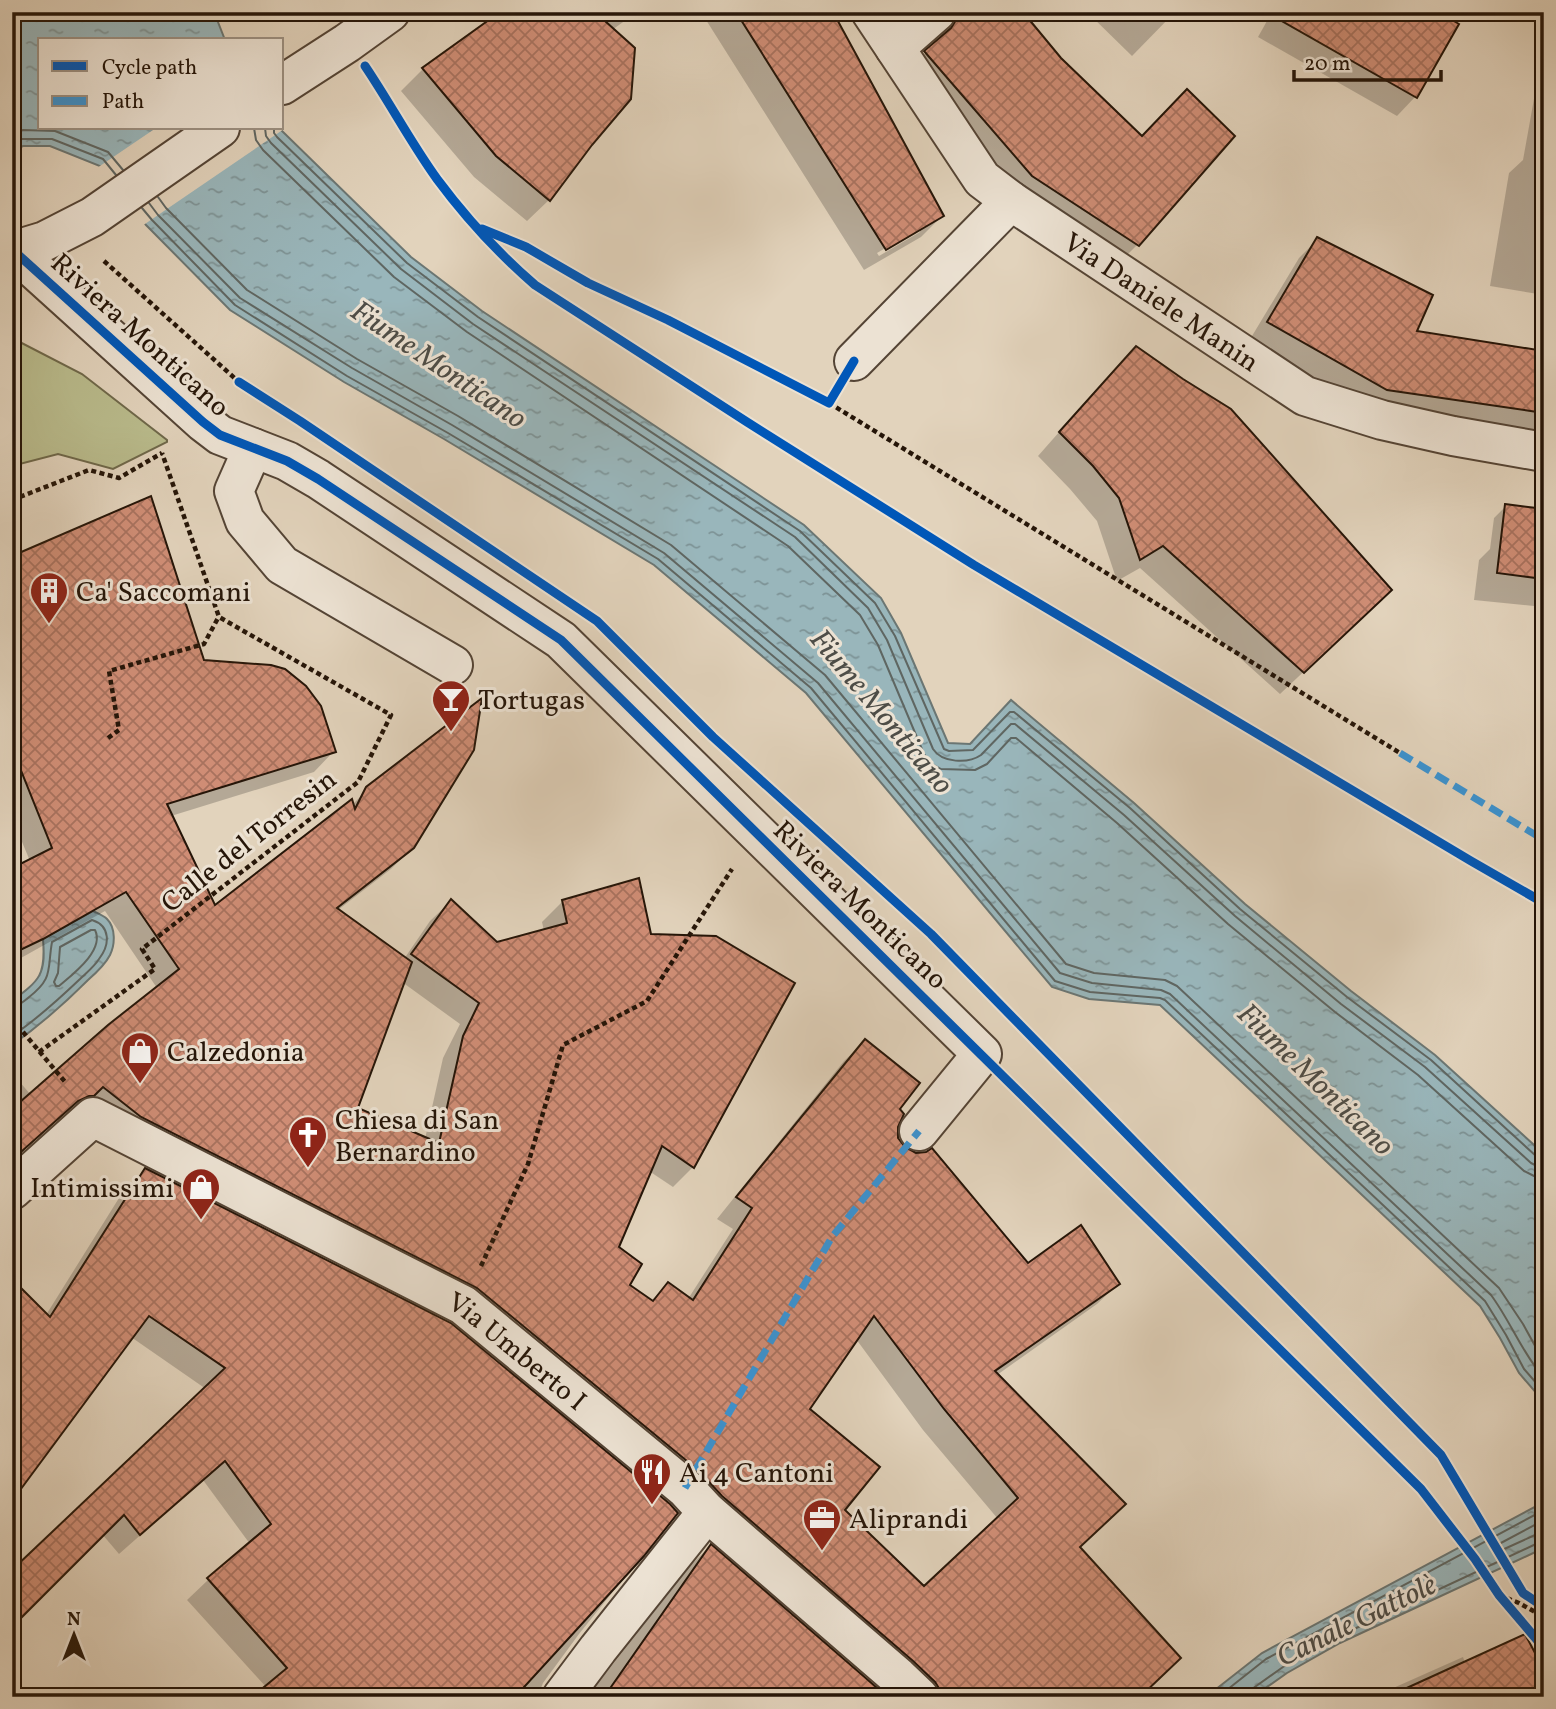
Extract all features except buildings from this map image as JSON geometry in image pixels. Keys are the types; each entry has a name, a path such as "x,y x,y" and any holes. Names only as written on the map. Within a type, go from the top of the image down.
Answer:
{"street":[{"path":"295,76 390,12"},
{"name":"Via Daniele Manin","path":"871,12 982,179 1305,396 1382,420 1544,452"},
{"path":"895,48 936,12"},
{"path":"13,251 44,241 87,238 92,217 217,130"},
{"path":"854,361 1011,201"},
{"name":"Riviera Monticano","path":"13,251 220,435 287,461 317,479 561,640 982,1054 919,1131"},
{"path":"253,448 234,491 245,521 282,565 453,665"},
{"name":"Via Umberto I","path":"12,1190 93,1116 463,1305 685,1488 707,1512 888,1667 919,1697"},
{"path":"562,1697 707,1512"}],"path":[{"path":"474,226 526,247 588,283 668,320 829,403 1400,753"},
{"path":"87,238 239,382"},
{"path":"829,403 854,361"},
{"path":"12,500 89,470 119,478 173,448"},
{"path":"108,738 119,730 109,671 204,644 219,617 162,453"},
{"path":"463,1305 528,1164 563,1045 647,1001 756,833"},
{"path":"1499,1595 1544,1617"}],"green space":[{"path":"12,338 82,374 167,442 113,469 58,454 12,466"}],"water":[{"name":"Fiume Monticano","path":"12,12 214,12 224,38 38,38 38,130 281,130 411,257 482,311 804,525 881,598 901,633 948,743 970,744 1011,700 1134,803 1245,904 1351,991 1435,1055 1544,1154 1544,1402 1519,1373 1480,1306 1160,1005 1089,999 1052,987 806,693 654,565 344,382 230,310 146,225 100,166 50,146 23,146 12,151"},
{"path":"93,911 106,918 112,927 114,942 108,959 61,1006 12,1045 12,1001 39,976 43,961 43,939"},
{"name":"Canale Gattolè","path":"1544,1502 1544,1548 1340,1643 1287,1673 1253,1697 1206,1697 1262,1653"}],"pier":[{"path":"153,130 283,130 142,226 97,168"}],"marked path":[{"path":"1400,753 1544,840"},
{"path":"685,1488 832,1237 919,1131"}],"cycle path":[{"path":"365,66 437,179 495,248 535,285 974,565 1544,903"},
{"path":"482,229 526,247 588,283 668,320 829,403 854,361"},
{"path":"12,251 220,435 287,461 318,479 561,640 1421,1489 1499,1595 1544,1648"},
{"path":"239,382 597,621 713,737 931,934 1441,1455 1523,1593 1544,1607"}],"place":[{"name":"Ca' Saccomani","path":"49,625"},
{"name":"Tortugas","path":"451,733"},
{"name":"Calzedonia","path":"140,1085"},
{"name":"Chiesa di San Bernardino","path":"308,1169"},
{"name":"Intimissimi","path":"201,1221"},
{"name":"Ai 4 Cantoni","path":"652,1506"},
{"name":"Aliprandi","path":"822,1552"}]}
